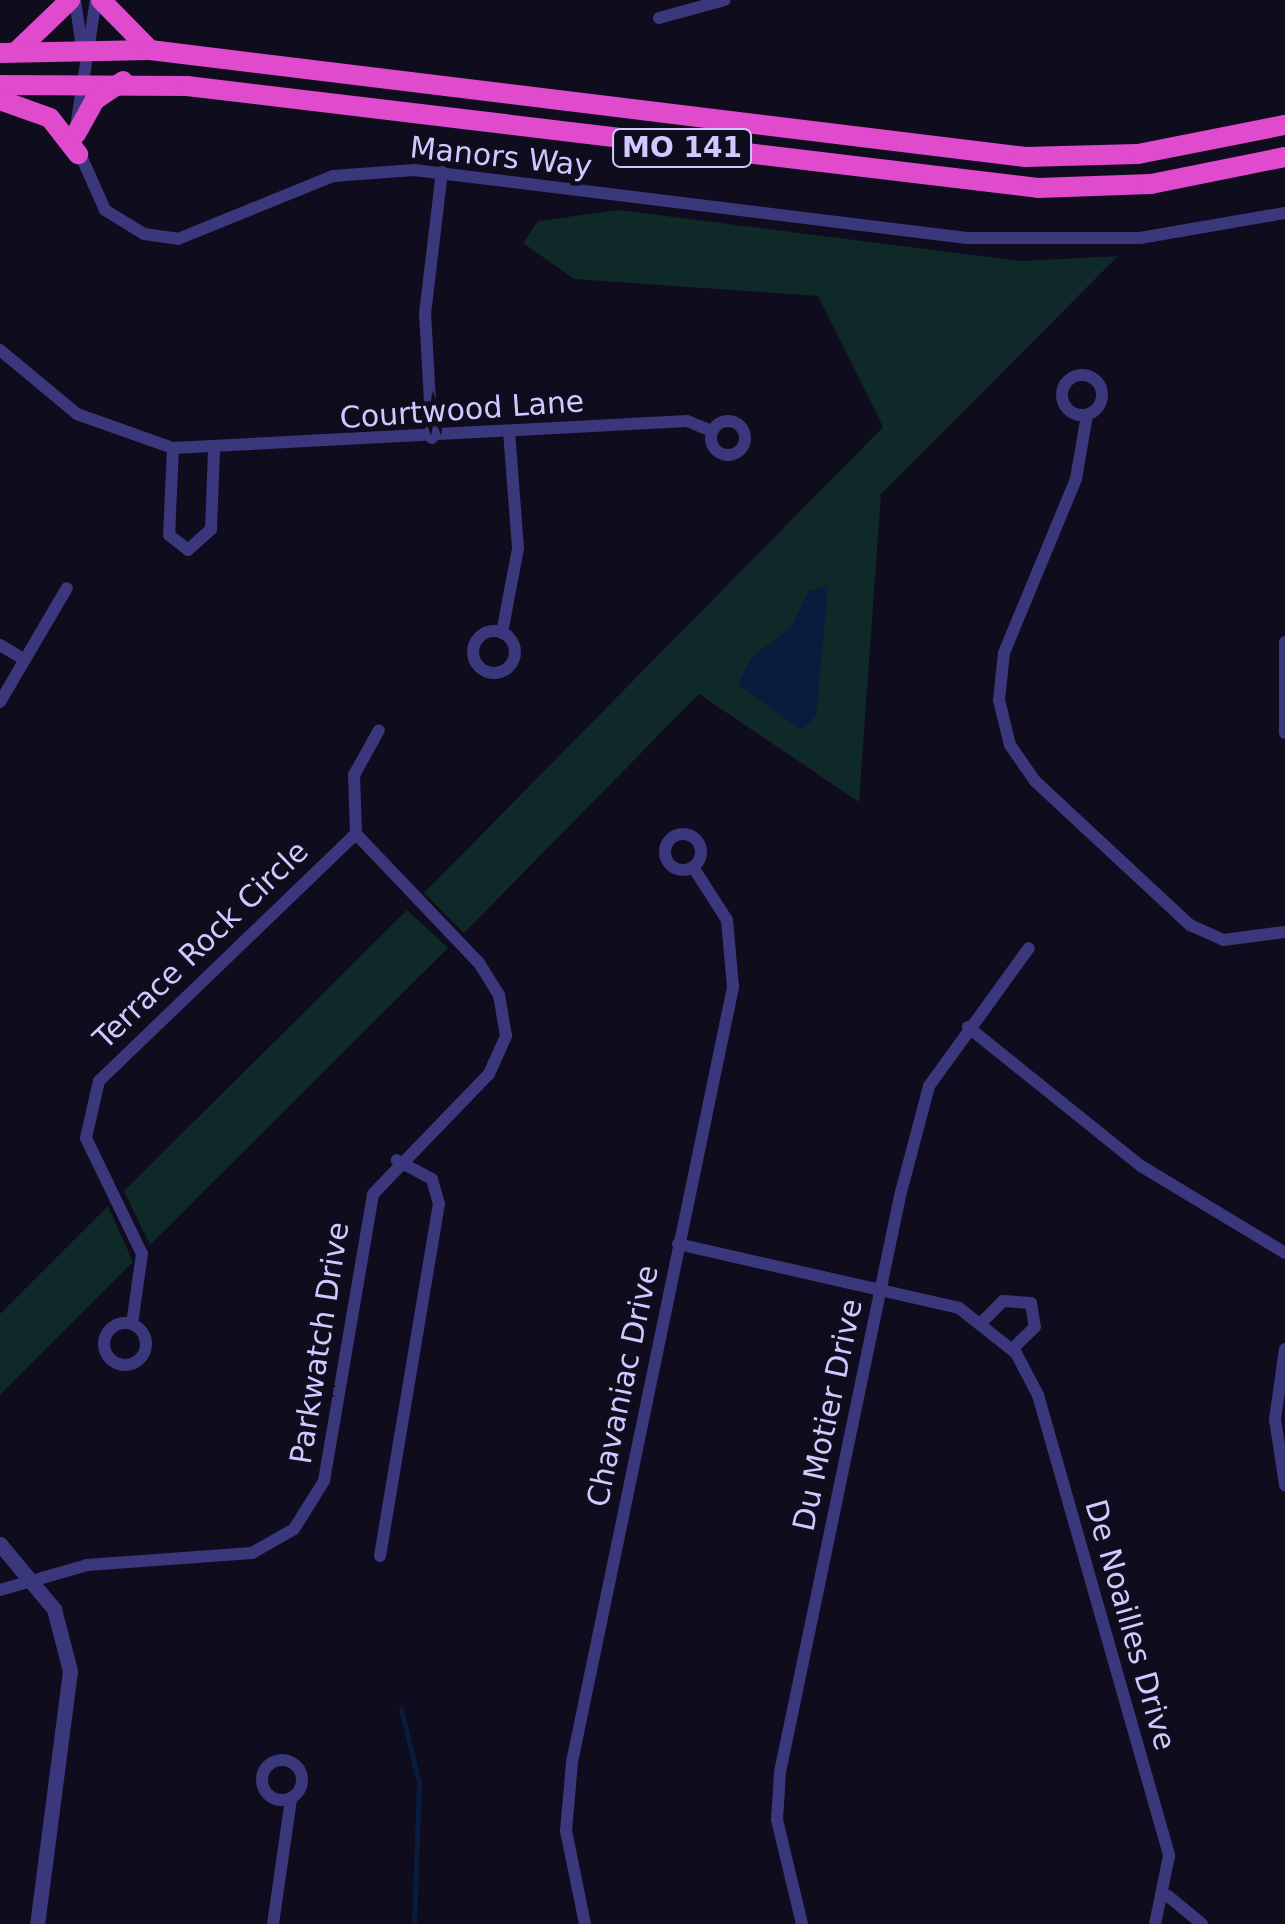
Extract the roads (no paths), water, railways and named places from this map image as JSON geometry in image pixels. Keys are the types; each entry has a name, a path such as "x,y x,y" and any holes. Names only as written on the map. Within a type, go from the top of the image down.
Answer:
{"highway":[{"path":"9,52 72,0"},
{"path":"99,0 150,50"},
{"name":"MO 141","path":"9,52 150,50 1026,158 1138,154 1285,126"},
{"path":"0,100 50,118 77,144 95,100 124,81"},
{"name":"MO 141","path":"0,84 124,81 980,185 1151,184 1285,157"}],"street":[{"path":"72,0 82,48"},
{"path":"82,48 99,0"},
{"path":"659,18 725,0"},
{"name":"Manors Way","path":"82,48 77,144 105,210 144,234 178,238 333,176 442,172 968,238 1140,238 1285,213"},
{"path":"432,438 425,314 442,172"},
{"name":"Courtwood Lane","path":"0,350 77,414 174,448 214,451 687,420 712,431"},
{"path":"1087,415 1076,480 1004,654 999,700 1010,745 1035,780 1190,926 1223,940 1285,932"},
{"path":"502,632 518,548 509,432"},
{"path":"174,448 169,535 188,550 211,530 214,451"},
{"path":"0,702 67,588"},
{"path":"1285,642 1285,733"},
{"path":"0,645 25,660"},
{"path":"356,834 354,775 379,730"},
{"name":"Parkwatch Drive","path":"0,1590 87,1565 232,1558 276,1541 307,1514 324,1481 366,1214 397,1160 489,1074 506,1013 478,962 356,834"},
{"name":"Terrace Rock Circle","path":"132,1324 142,1254 86,1138 100,1081 356,834"},
{"name":"Chavaniac Drive","path":"586,1924 566,1831 572,1762 733,986 727,920 693,868"},
{"name":"Du Motier Drive","path":"802,1924 777,1820 780,1772 921,1107 968,1027 1029,948"},
{"path":"968,1027 1142,1166 1285,1253"},
{"path":"380,1556 439,1204 432,1180 397,1160"},
{"name":"De Noailles Drive","path":"678,1244 880,1286 984,1321 1012,1349 1038,1394 1169,1856 1168,1896 1156,1922"},
{"path":"984,1321 1002,1302 1031,1303 1035,1327 1012,1349"},
{"path":"1285,1349 1275,1419 1285,1485"},
{"path":"0,1544 54,1609 70,1671 37,1924"},
{"path":"273,1924 291,1798"},
{"path":"1168,1896 1202,1924"}],"water":[{"path":"828,585 816,716 801,730 738,684 751,658 792,626 808,592"}],"waterway":[{"path":"401,1709 419,1783 414,1924"}]}
